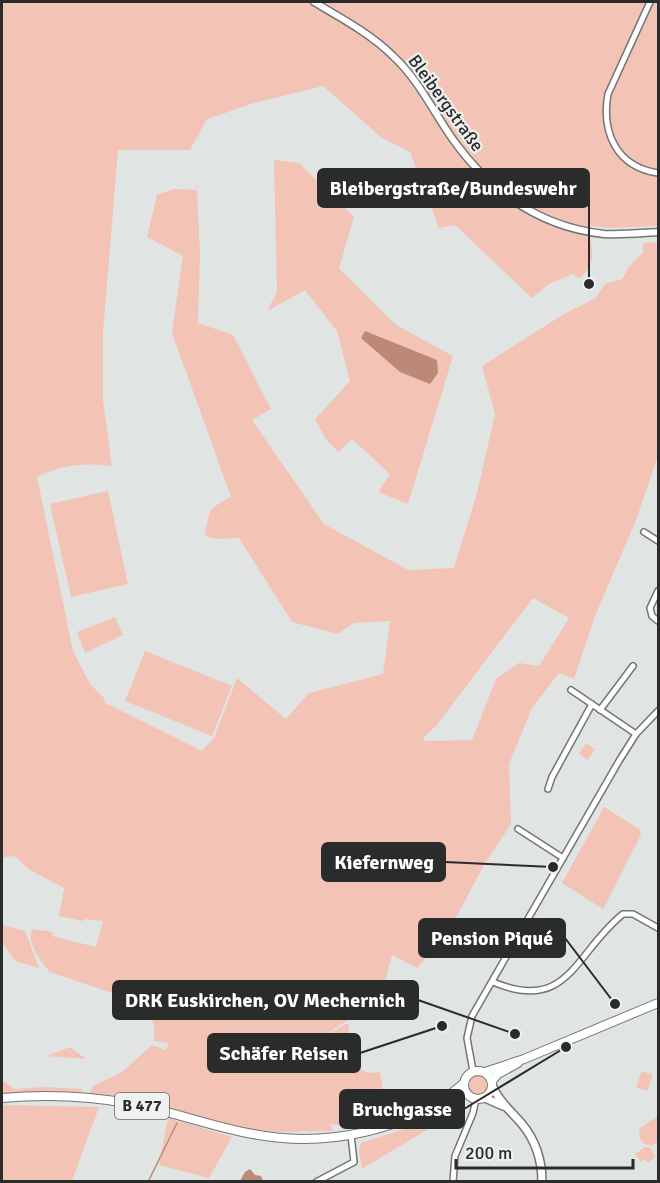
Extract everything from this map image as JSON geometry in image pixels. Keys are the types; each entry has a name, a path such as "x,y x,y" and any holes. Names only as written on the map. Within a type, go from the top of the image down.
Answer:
{"main road":[{"path":"473,1071 485,1072 524,1059 658,1003"},
{"path":"510,1111 495,1101 485,1098 498,1074 524,1059"},
{"name":"B 477","path":"438,1102 464,1083 473,1071"},
{"path":"485,1072 498,1097 532,1138 539,1154 542,1182"},
{"path":"464,1083 472,1097"},
{"name":"B 477","path":"2,1098 54,1096 112,1101 160,1110 244,1132 279,1138 316,1139 351,1135 402,1119 457,1095 485,1098"}],"street":[{"name":"Bleibergstraße","path":"314,2 368,36 393,55 413,79 453,140 477,171 498,191 539,216 562,226 604,234 658,232"},
{"path":"650,2 608,94 605,110 607,129 621,156 639,168 658,174"},
{"path":"644,532 658,541"},
{"path":"658,591 650,608 652,616 658,621"},
{"path":"600,710 633,666"},
{"path":"571,690 636,734"},
{"path":"548,789 552,777 592,704"},
{"path":"473,1071 467,1038 472,1016 636,734 658,711"},
{"path":"651,719 658,722"},
{"path":"518,829 563,858"},
{"path":"493,982 511,990 525,992 537,992 552,987 566,977 623,914 633,914 658,928"},
{"path":"453,1182 454,1156 473,1113 472,1097"},
{"path":"316,1182 354,1162 351,1135"}],"shaded area":[{"path":"2,2 658,2 658,226 611,228 589,226 592,255 585,273 579,279 573,274 549,284 532,298 455,225 439,228 410,152 382,138 323,86 254,103 207,119 190,150 118,150 103,333 103,401 112,466 74,466 56,469 37,477 73,651 90,684 104,698 105,703 202,751 214,738 237,678 286,719 309,693 383,674 390,621 354,623 338,634 292,622 239,538 215,539 205,535 211,511 231,497 172,333 183,256 147,237 157,195 174,189 197,190 200,252 198,323 233,335 271,409 252,420 324,524 408,570 454,568 477,493 495,414 482,366 564,314 596,298 605,284 622,279 629,267 643,252 643,243 658,242 658,456 635,523 597,611 574,679 559,673 532,708 509,764 511,824 484,865 449,931 417,968 392,955 383,989 374,1002 321,1038 346,1024 349,1025 347,1068 352,1070 354,1067 368,1073 380,1072 385,1105 382,1110 364,1120 331,1124 332,1131 276,1132 235,1128 139,1101 90,1093 93,1086 122,1072 152,1045 166,1050 169,1043 154,1041 154,1025 149,1013 169,994 162,995 145,1010 121,996 50,972 33,946 32,929 53,932 52,936 96,947 103,921 85,919 83,921 59,916 64,888 28,869 15,856 5,857 2,860","holes":["533,598 569,618 539,666 519,663 496,679 472,740 424,741 423,738 436,726"]},
{"path":"274,160 299,163 354,217 339,268 396,325 453,356 408,504 378,492 390,474 352,439 338,452 326,439 315,419 350,381 337,331 305,290 267,311 277,292"},
{"path":"365,331 437,360 438,373 430,384 400,372 361,338"},
{"path":"108,491 128,584 71,597 50,504"},
{"path":"115,617 123,635 85,653 77,632"},
{"path":"145,651 232,686 212,736 125,701"},
{"path":"586,743 595,749 588,760 579,754"},
{"path":"604,807 639,829 641,835 603,909 562,883"},
{"path":"2,920 3,925 25,931 39,968 15,961 2,942"},
{"path":"70,1047 86,1059 47,1056"},
{"path":"642,1071 653,1075 647,1091 636,1087"},
{"path":"478,1074 486,1077 489,1085 486,1093 478,1096 470,1093 467,1085 470,1077"},
{"path":"2,1082 14,1089 45,1087 82,1089 82,1093 2,1094"},
{"path":"453,1105 460,1110 362,1169 359,1151 361,1143 401,1130"},
{"path":"2,1106 99,1107 72,1181 2,1181"},
{"path":"658,1116 658,1141 652,1146 644,1144 639,1137 640,1128"},
{"path":"169,1118 232,1137 209,1178 159,1165"},
{"path":"645,1147 651,1148 655,1157 648,1163 645,1159 641,1162 635,1154"},
{"path":"250,1169 255,1175 261,1176 263,1181 240,1181 245,1172"}],"waterway":[{"path":"148,1182 177,1123"}],"place":[{"name":"Bleibergstraße/Bundeswehr","path":"589,284"},
{"name":"Kiefernweg","path":"553,867"},
{"name":"Pension Piqué","path":"615,1004"},
{"name":"Schäfer Reisen","path":"442,1026"},
{"name":"DRK Euskirchen, OV Mechernich","path":"515,1034"},
{"name":"Bruchgasse","path":"566,1047"}]}
